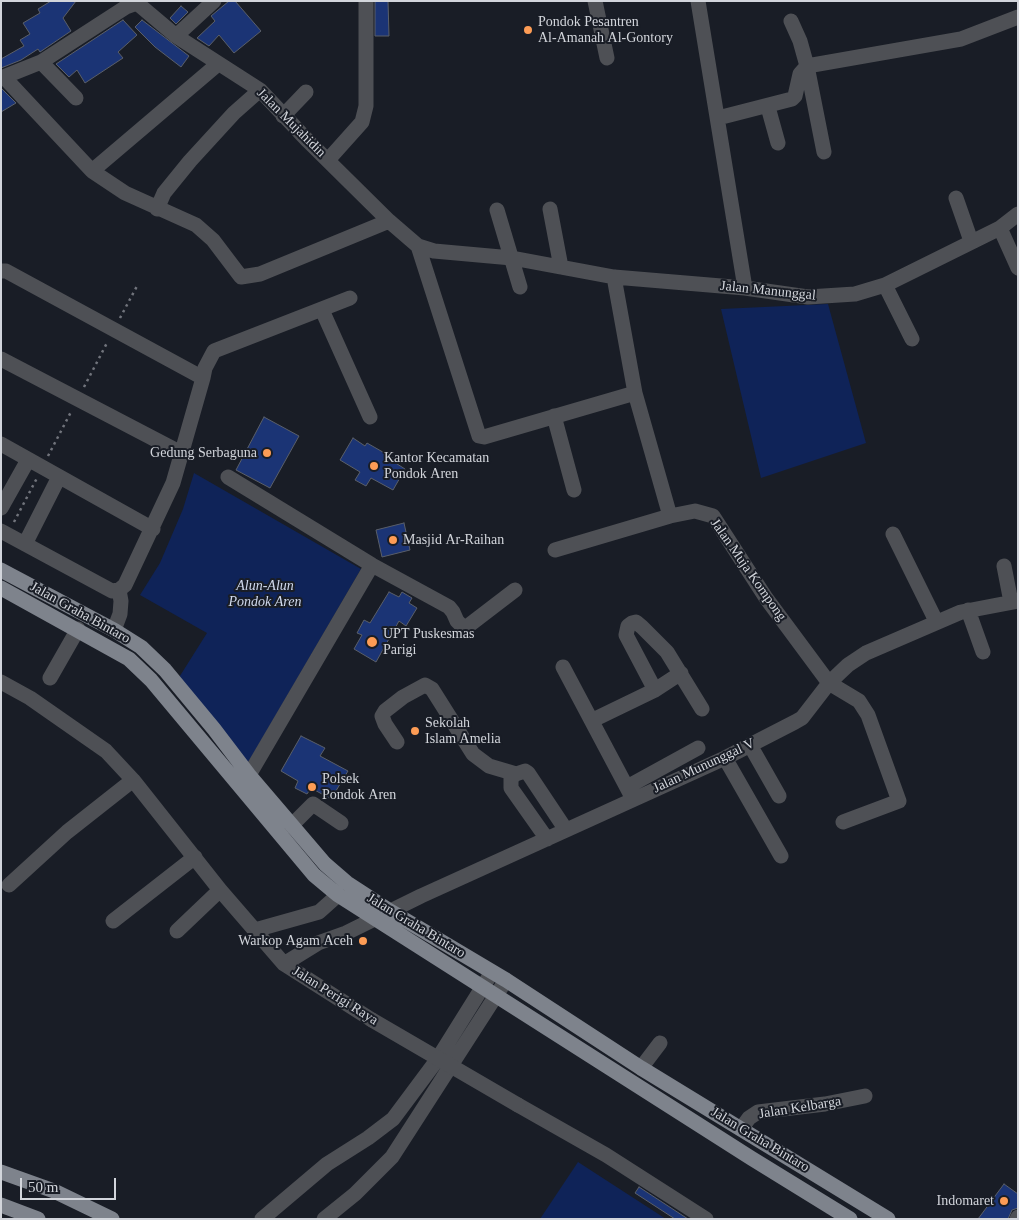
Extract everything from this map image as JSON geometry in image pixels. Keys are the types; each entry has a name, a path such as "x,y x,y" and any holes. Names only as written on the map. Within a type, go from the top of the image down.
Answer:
{"main road":[{"name":"Jalan Graha Bintaro","path":"1,570 114,630 141,647 165,670 291,826 325,864 343,889 375,919 850,1219"},
{"name":"Jalan Graha Bintaro","path":"1,588 129,659 151,680 314,875 390,912 506,980 641,1068 888,1219"},
{"path":"751,1158 761,1142"},
{"path":"1,1172 54,1191 112,1219"},
{"path":"1,1205 38,1219"}],"street":[{"path":"176,36 214,1"},
{"path":"328,160 362,122 366,106 366,1"},
{"path":"595,1 607,58"},
{"path":"698,1 745,288"},
{"name":"Jalan Mujahidin","path":"3,78 41,62 134,3 139,4 176,36 260,90 283,116 389,222 418,246 434,251 512,258 561,266"},
{"path":"718,118 792,100 795,96 800,74 807,66 961,39 1018,17"},
{"path":"791,21 800,40 807,66 824,152"},
{"path":"41,62 76,98"},
{"path":"92,171 218,64"},
{"path":"3,78 92,171 125,193 196,225 205,232 238,276 245,278 389,222"},
{"path":"157,209 164,193 190,162 234,113 260,90"},
{"path":"283,116 306,92"},
{"path":"768,106 778,143"},
{"path":"956,198 971,241"},
{"path":"550,209 561,266"},
{"path":"497,210 520,287"},
{"name":"Jalan Manunggal","path":"561,266 614,277 826,297 855,294 885,285 1000,228 1018,214"},
{"path":"1000,228 1018,268"},
{"path":"418,246 479,436 484,437 635,393"},
{"path":"1,271 6,271 204,378"},
{"path":"614,277 635,393 670,516"},
{"path":"885,285 912,339"},
{"path":"3,538 25,544 112,591 119,590 125,585 153,529 183,454 204,378 205,368 214,351 350,298"},
{"path":"322,310 370,417"},
{"path":"1,359 183,454"},
{"path":"554,416 574,490"},
{"path":"1,444 153,529"},
{"path":"1,508 28,460"},
{"path":"25,544 59,477"},
{"path":"228,477 372,565 449,607 457,622 463,627 468,626 515,590"},
{"name":"Jalan Muja Kompong","path":"555,550 670,516 695,511 713,516 766,598 828,683"},
{"path":"893,534 936,621"},
{"path":"236,782 249,774 372,565"},
{"path":"1004,566 1014,602"},
{"path":"114,630 120,614 121,601 119,590"},
{"name":"Jalan Mununggal V","path":"284,964 318,943 346,933 566,830 630,793 725,758 802,718 828,683 848,664 866,653 936,621 968,610 1014,602"},
{"path":"968,610 983,652"},
{"path":"655,690 626,635 628,626 632,623 636,622 642,626 667,652 682,673 702,710"},
{"path":"50,678 78,629"},
{"path":"563,667 593,720 630,793 698,748"},
{"path":"593,720 655,690 682,673"},
{"name":"Jalan Perigi Raya","path":"1,682 30,698 106,751 133,780 220,890 284,964 372,1020 606,1155 706,1219"},
{"path":"828,683 859,701 864,707 899,798 897,803 843,822"},
{"path":"397,742 382,716 385,711 419,687 425,685 432,689 473,754 489,766 516,774"},
{"path":"750,745 779,796"},
{"path":"725,758 781,856"},
{"path":"547,839 511,788 511,778 516,774 525,771 528,773 566,830"},
{"path":"9,885 67,832 133,780"},
{"path":"291,826 314,804 341,823"},
{"path":"113,921 194,857"},
{"path":"255,930 319,912 343,889"},
{"path":"177,931 220,890"},
{"path":"262,1219 327,1164 368,1138 393,1119 437,1060 492,972"},
{"path":"324,1219 355,1194 392,1157 506,980"},
{"path":"641,1068 660,1043"},
{"name":"Jalan Kelbarga","path":"741,1129 748,1118 758,1112 825,1104 865,1096"}],"green space":[{"path":"828,304 866,443 761,478 721,309"},
{"name":"Alun-Alun Pondok Aren","path":"194,473 361,569 248,763 178,679 207,633 140,595 160,563 183,509"},
{"path":"578,1162 666,1219 540,1219"}],"building":[{"path":"51,1 76,1 63,18 71,31 40,52 38,49 21,60 1,68 1,59 24,46 20,40 30,34 23,23 40,13 38,9"},
{"path":"229,1 235,1 261,31 234,53 219,35 209,46 197,38 215,21 211,16"},
{"path":"375,1 388,1 389,36 375,36"},
{"path":"181,6 188,12 176,24 170,18"},
{"path":"123,20 137,35 118,52 123,58 85,83 77,70 69,77 56,64"},
{"path":"142,20 189,56 181,67 155,47 135,27"},
{"path":"1,88 16,103 1,112"},
{"name":"Gedung Serbaguna","path":"264,417 299,436 270,488 236,470"},
{"name":"Kantor Kecamatan Pondok Aren","path":"353,438 365,446 367,443 395,459 394,462 405,469 393,490 371,478 366,486 355,480 360,472 340,460"},
{"name":"Masjid Ar-Raihan","path":"404,523 410,550 382,557 376,530"},
{"name":"UPT Puskesmas Parigi","path":"389,592 399,597 402,592 412,598 409,603 417,608 406,626 399,621 376,662 354,649 362,635 357,633 364,620 370,623"},
{"path":"301,736 325,748 320,756 348,771 331,799 311,788 307,794 295,788 298,781 281,771"},
{"name":"Indomaret","path":"1004,1184 1018,1194 1018,1208 1012,1210 1008,1219 978,1219"},
{"path":"639,1187 688,1219 675,1219 635,1193"}],"place":[{"name":"Pondok Pesantren Al-Amanah Al-Gontory","path":"528,30"},
{"name":"Gedung Serbaguna","path":"267,453"},
{"name":"Kantor Kecamatan Pondok Aren","path":"374,466"},
{"name":"Masjid Ar-Raihan","path":"393,540"},
{"name":"UPT Puskesmas Parigi","path":"372,642"},
{"name":"Sekolah Islam Amelia","path":"415,731"},
{"name":"Polsek Pondok Aren","path":"312,787"},
{"name":"Warkop Agam Aceh","path":"363,941"},
{"name":"Indomaret","path":"1004,1201"}]}
